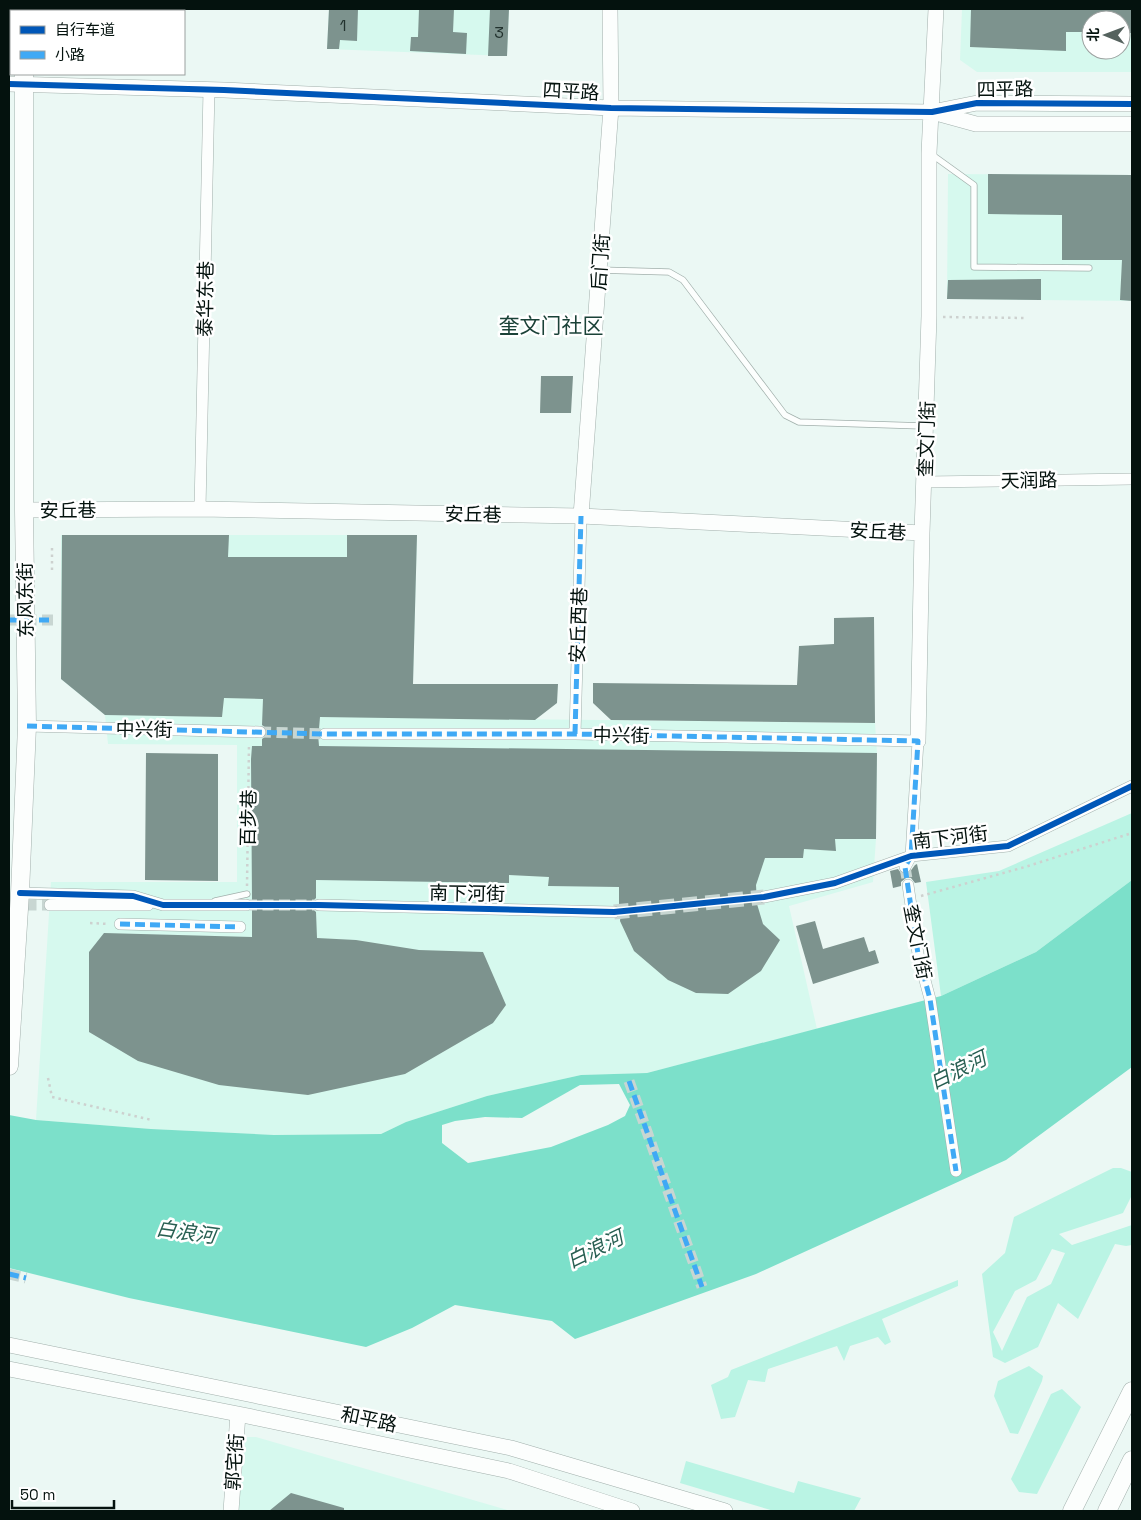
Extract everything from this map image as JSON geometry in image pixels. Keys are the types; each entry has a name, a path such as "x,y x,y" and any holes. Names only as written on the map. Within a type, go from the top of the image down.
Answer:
{"main road":[{"name":"东风东街","path":"9,1066 28,726 19,80"},
{"path":"1072,1511 1132,1391"},
{"path":"1107,1511 1132,1460"}],"street":[{"name":"后门街","path":"581,516 611,108 610,9"},
{"name":"奎文门街","path":"905,867 911,856 918,740 929,316 929,153 936,9"},
{"name":"四平路","path":"19,80 611,108 932,112 977,103 1132,104"},
{"name":"泰华东巷","path":"200,509 209,90"},
{"name":"四平路","path":"932,112 976,124 1132,124"},
{"name":"天润路","path":"925,482 1132,479"},
{"name":"安丘巷","path":"24,510 200,509 581,516 922,533"},
{"name":"安丘西巷","path":"575,734 581,516"},
{"name":"中兴街","path":"28,726 254,732"},
{"name":"中兴街","path":"325,734 575,734 918,740"},
{"name":"南下河街","path":"764,897 835,883 911,856 1008,846 1132,786"},
{"name":"奎文门街","path":"908,885 918,954 930,999 956,1171"},
{"path":"20,893 133,896 163,905"},
{"path":"50,905 193,905 247,900"},
{"name":"南下河街","path":"319,905 614,912"},
{"path":"120,924 240,927"},
{"name":"和平路","path":"9,1345 511,1448 725,1511"},
{"name":"和平路","path":"9,1369 238,1414 509,1472 632,1511"},
{"name":"郭宅街","path":"231,1511 238,1414"}],"lane":[{"path":"929,153 974,185 974,267 1089,268"},
{"path":"599,270 670,272 683,280 785,415 792,419 800,422 926,426"}],"path":[{"path":"929,316 1027,318"},
{"path":"52,548 52,574"},
{"path":"910,899 1025,867 1132,833"},
{"path":"90,923 120,924"},
{"path":"48,1078 52,1098 152,1120"}],"shaded area":[{"path":"329,9 509,9 507,56 327,49"},
{"path":"962,9 1132,9 1132,72 977,72 960,60"},
{"path":"948,174 1132,175 1132,301 947,299"},
{"path":"61,535 417,535 412,718 875,723 877,753 876,839 873,882 789,906 817,1029 647,1073 581,1075 487,1096 406,1122 381,1134 274,1135 151,1129 36,1120 51,882 237,882 237,745 108,744 105,715 61,679"},
{"path":"1132,813 1132,880 1036,952 941,996 926,882 999,871"},
{"path":"1113,1168 1121,1168 1132,1172 1132,1195 1123,1213 1059,1234 1072,1245 1132,1225 1132,1245 1115,1244 1078,1319 1058,1303 1038,1347 1005,1363 993,1357 982,1274 1005,1253 1014,1217","holes":["1052,1249 1065,1253 1051,1284 1027,1297 1002,1351 993,1332 1015,1291 1036,1280"]},
{"path":"958,1280 958,1286 882,1319 891,1342 885,1345 878,1337 850,1346 844,1361 837,1346 768,1369 765,1382 748,1380 735,1417 721,1419 711,1385 728,1377 731,1370"},
{"path":"1029,1366 1043,1376 1042,1381 1018,1434 1010,1433 994,1396 998,1381"},
{"path":"1062,1389 1081,1407 1037,1494 1019,1492 1011,1479 1051,1394"},
{"path":"241,1437 256,1437 511,1511 237,1511"},
{"path":"686,1461 794,1493 798,1481 861,1498 854,1511 774,1511 680,1483"}],"water":[{"name":"白浪河","path":"1132,880 1132,1067 1006,1160 756,1274 575,1339 552,1321 455,1305 412,1328 366,1347 129,1298 9,1268 9,1115 36,1120 151,1129 274,1135 381,1134 406,1122 487,1096 581,1075 647,1073 941,996 1036,952","holes":["619,1084 630,1105 625,1116 608,1125 551,1147 468,1163 442,1143 442,1125 455,1121 485,1117 522,1118 580,1085"]}],"building":[{"path":"329,9 358,9 357,41 340,40 339,49 327,49"},
{"path":"419,9 454,9 453,32 467,33 466,54 410,51 411,37 418,37"},
{"path":"490,9 509,9 507,56 488,56"},
{"path":"971,9 1132,9 1132,33 1131,10 1081,10 1081,32 1066,32 1066,51 970,47"},
{"path":"988,174 1132,175 1132,301 1120,300 1122,260 1062,260 1062,215 988,214"},
{"path":"1041,279 1041,300 947,299 948,280"},
{"path":"541,376 573,376 571,413 540,413"},
{"path":"62,535 229,535 228,557 347,557 347,535 417,535 413,684 558,684 557,703 535,720 320,717 319,746 877,753 876,839 835,839 836,851 804,849 803,858 765,858 756,885 757,904 763,924 780,940 761,971 728,994 696,993 668,980 634,951 620,921 619,887 548,886 549,877 509,875 509,883 316,880 316,898 312,905 316,912 317,938 356,940 419,950 483,952 506,1005 493,1023 405,1074 308,1095 219,1085 138,1061 89,1032 89,952 104,933 252,937 251,759 252,746 262,746 262,739 267,733 266,728 262,725 263,699 224,698 222,717 105,715 61,679"},
{"path":"874,617 875,723 611,720 593,703 593,683 797,685 799,646 834,644 834,618"},
{"path":"146,753 218,754 218,881 145,880"},
{"path":"917,864 921,882 915,883 911,878 906,878 901,882 901,886 893,888 890,871 898,869 901,873 906,874"},
{"path":"815,921 823,949 864,937 869,952 875,950 879,963 813,984 796,926"},
{"path":"291,1493 344,1508 344,1511 269,1511"}],"tunnel":[{"path":"9,620 53,620"},
{"path":"260,732 325,734"},
{"path":"905,867 908,885"},
{"path":"614,912 764,897"},
{"path":"9,905 50,905"},
{"path":"246,905 319,905"},
{"path":"629,1081 702,1287"},
{"path":"9,1274 26,1278"}],"marked path":[{"path":"575,734 581,516"},
{"path":"9,620 53,620"},
{"path":"27,726 325,734 575,734 918,741 911,856 905,867 918,954 930,999 956,1171"},
{"path":"120,924 240,927"},
{"path":"629,1081 702,1287"},
{"path":"9,1274 26,1278"}],"cycle path":[{"path":"9,84 224,90 611,108 932,112 977,103 1132,104"},
{"path":"20,893 133,896 163,905 319,905 614,912 764,897 835,883 911,856 1008,846 1132,786"}],"district":[{"name":"奎文门社区","path":"551,326"}]}
